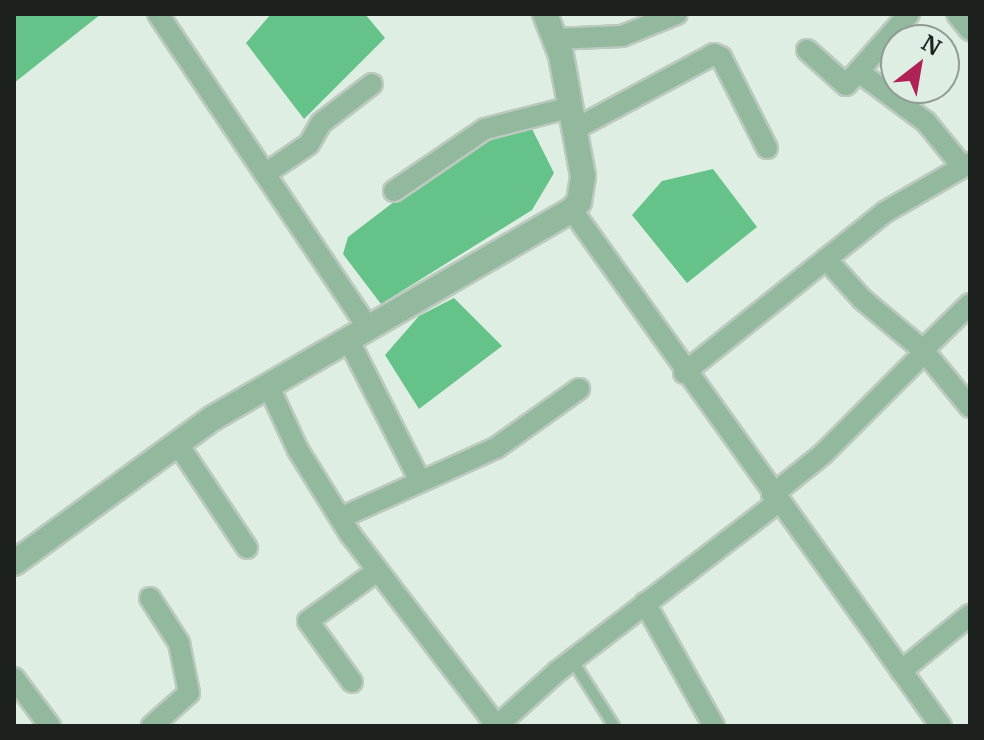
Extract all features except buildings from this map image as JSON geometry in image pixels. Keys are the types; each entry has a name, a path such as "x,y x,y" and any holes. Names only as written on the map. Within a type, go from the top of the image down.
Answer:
{"street":[{"path":"158,14 265,174 358,334 419,479"},
{"path":"14,563 177,443 268,385 572,210 579,202 583,176 555,39 545,14"},
{"path":"555,39 622,36 677,14"},
{"path":"807,50 841,85 859,72 909,14"},
{"path":"957,14 970,30"},
{"path":"394,191 485,129 573,118 714,54 721,57 767,148"},
{"path":"684,373 885,212 966,165 926,122 859,72"},
{"path":"265,174 309,144 319,125 372,84"},
{"path":"572,210 684,373 941,726"},
{"path":"826,259 862,299 924,352 970,407"},
{"path":"268,385 298,450 340,518 497,726 572,660 775,498 823,454 970,304"},
{"path":"340,518 419,479 496,448 579,389"},
{"path":"177,443 247,548"},
{"path":"352,682 308,621 377,571"},
{"path":"150,598 179,643 189,693 152,726"},
{"path":"645,603 714,726"},
{"path":"901,671 970,615"},
{"path":"14,678 50,726"}],"lane":[{"path":"572,660 614,726"}],"shaded area":[{"path":"14,14 101,14 14,83"},
{"path":"271,14 365,14 385,38 304,119 246,43"},
{"path":"528,121 554,173 532,210 381,304 343,254 348,237 475,140"},
{"path":"713,169 757,227 687,283 632,215 662,181"},
{"path":"454,298 502,346 419,409 385,355 419,316"}]}
